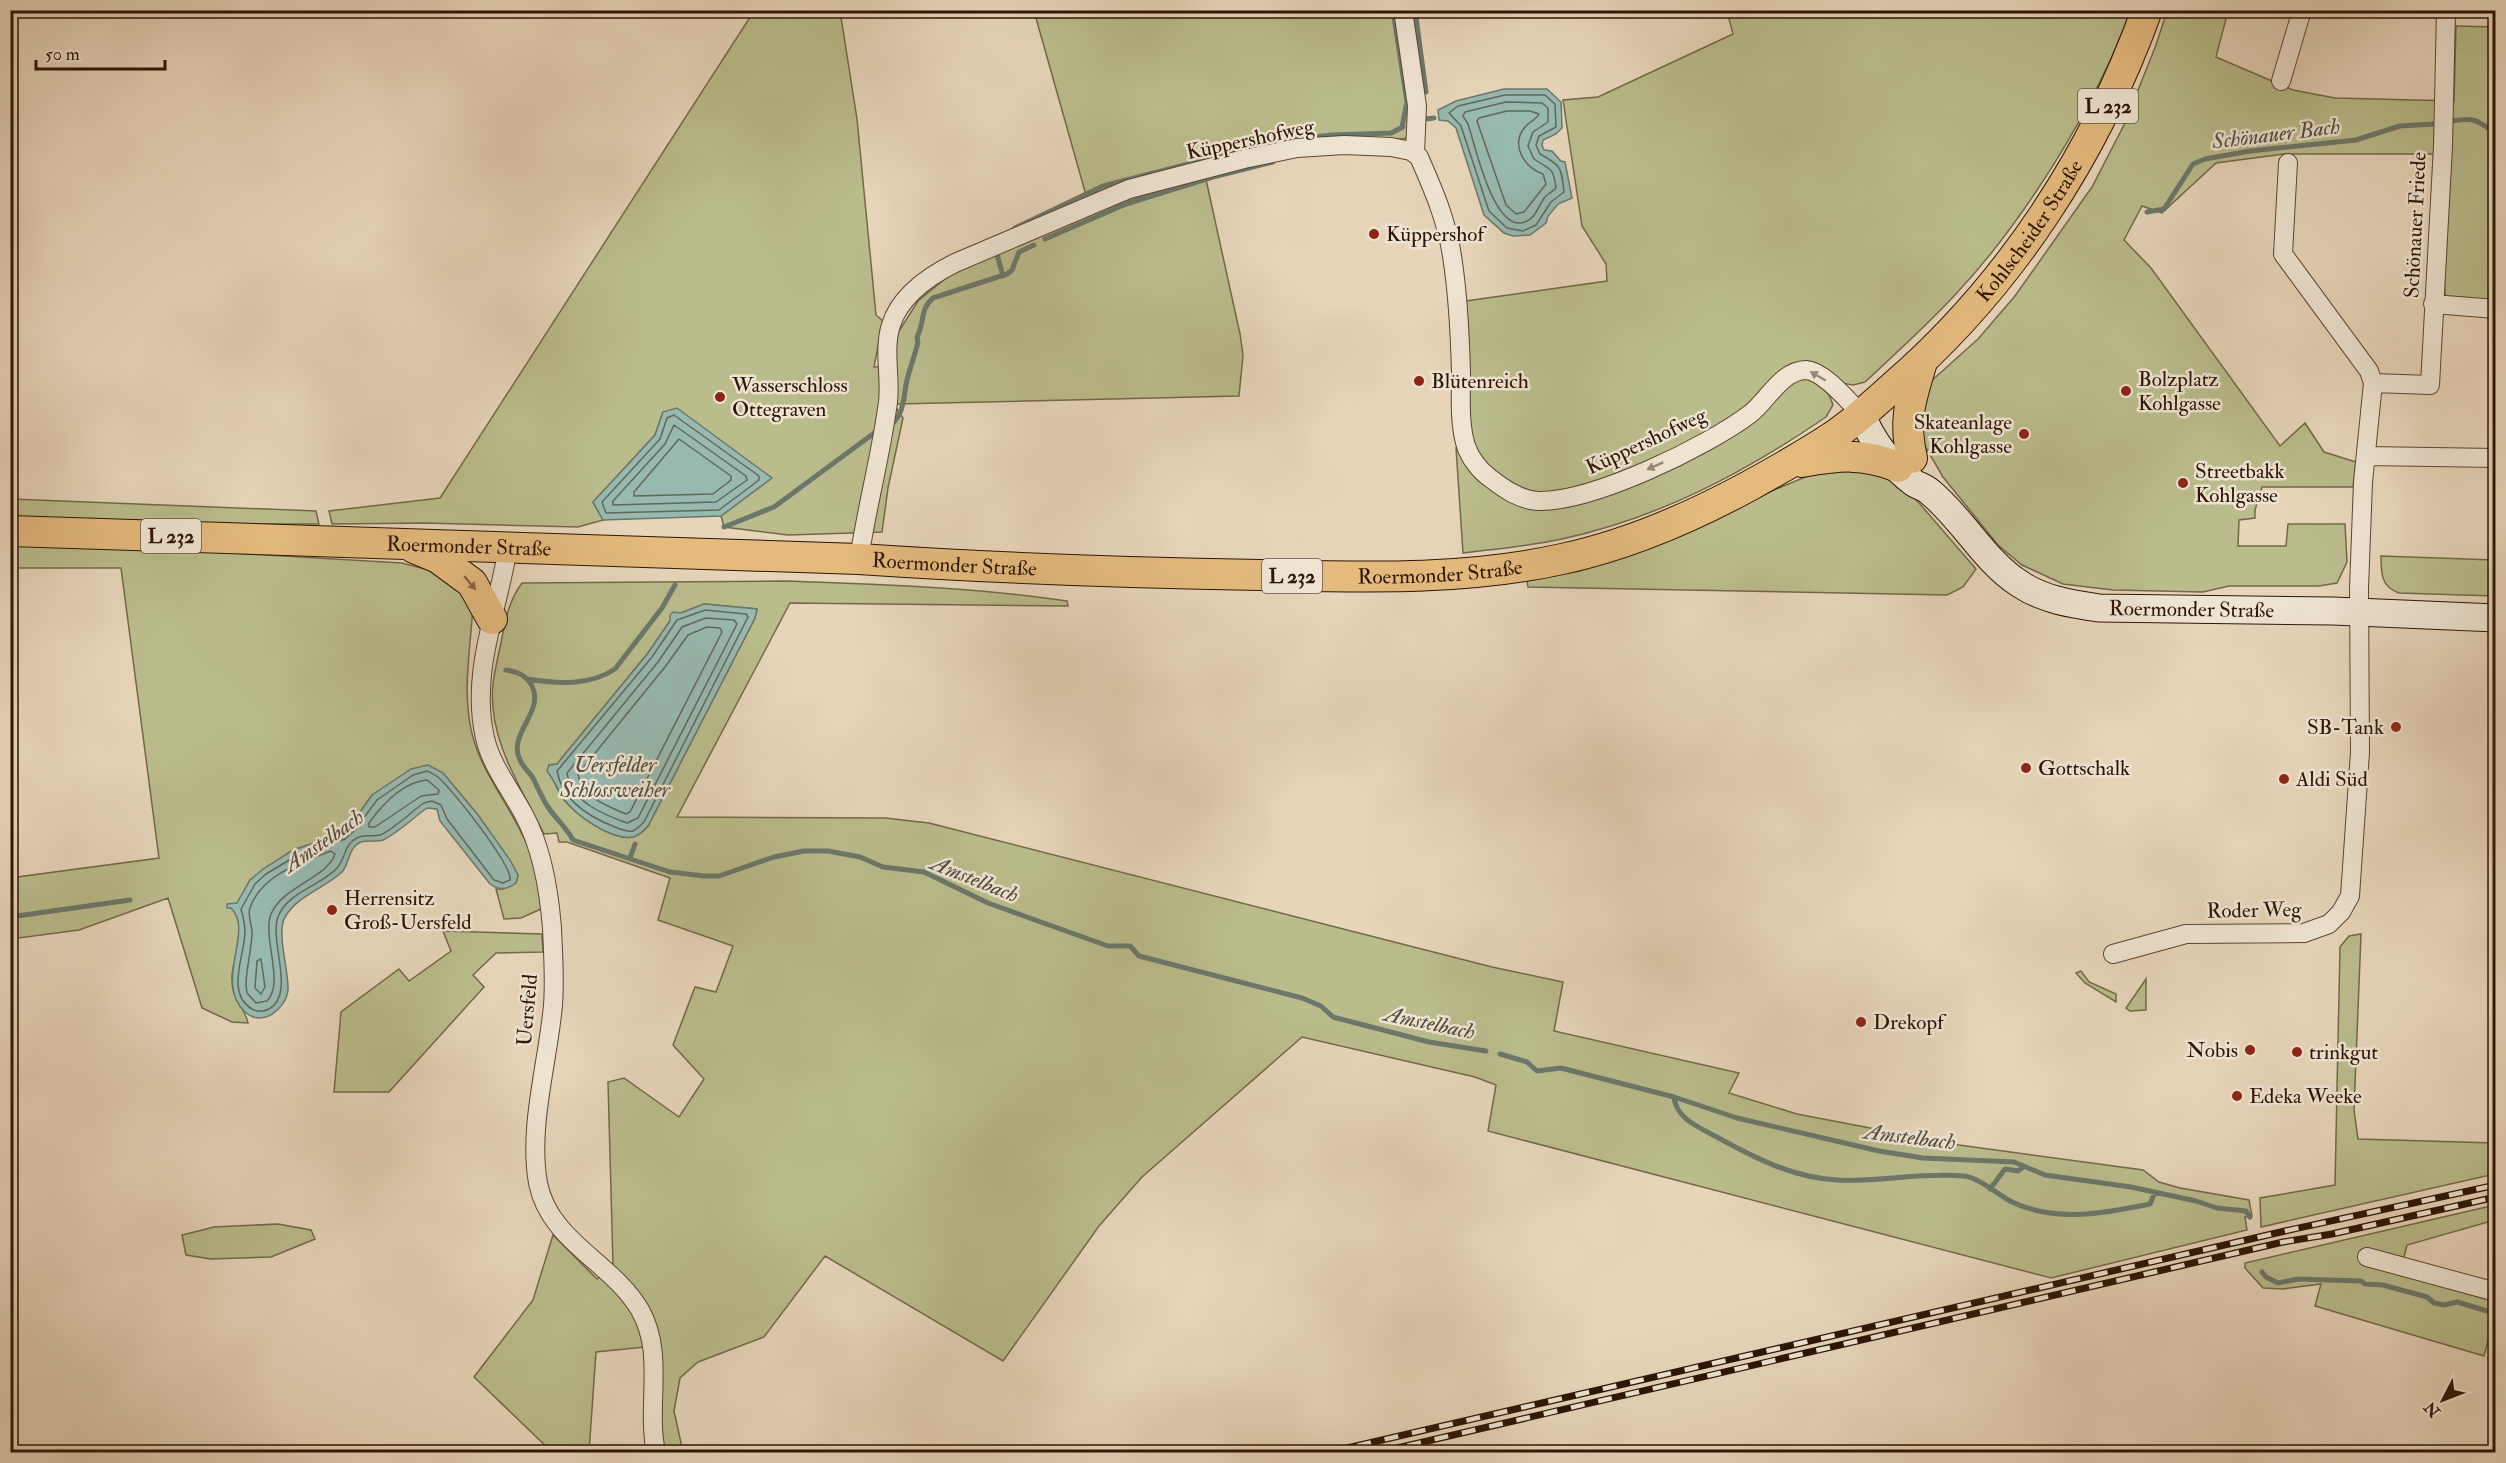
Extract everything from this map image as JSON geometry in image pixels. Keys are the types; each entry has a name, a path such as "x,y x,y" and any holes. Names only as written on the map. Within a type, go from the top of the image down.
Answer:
{"main road":[{"name":"Kohlscheider Straße","path":"1862,415 1922,362 1956,327 2033,232 2057,196 2108,105 2147,10"},
{"path":"1789,464 1843,455 1905,463 1907,416 1922,362"},
{"name":"Roermonder Straße","path":"10,531 859,559 1142,574 1434,576 1528,566 1611,546 1648,533 1715,504 1789,464 1862,415 1869,435 1905,463 1914,483 1930,492 2000,568 2021,585 2043,597 2074,605 2099,608 2360,612 2496,618"},
{"path":"403,544 438,558 458,571 472,583 492,619"}],"street":[{"path":"1403,10 1417,106 1415,153"},
{"path":"2281,81 2302,10"},
{"name":"Schönauer Friede","path":"2373,383 2430,385 2443,147 2446,10"},
{"name":"Küppershofweg","path":"859,559 863,527 884,428 889,387 887,344 891,323 902,304 918,286 934,273 1129,189 1244,159 1297,148 1344,145 1390,147 1415,153 1419,157 1443,217 1452,255 1466,445 1484,474 1502,488 1537,501 1579,496 1604,489 1678,455 1750,414 1782,381 1800,371 1818,373 1862,415"},
{"path":"2288,163 2283,254 2369,371 2373,383 2363,482 2360,612"},
{"path":"2433,304 2496,309"},
{"path":"2367,456 2496,458"},
{"name":"Uersfeld","path":"508,547 503,580 492,619 481,677 480,710 490,754 536,841 552,927 553,1004 538,1120 536,1147 538,1184 548,1212 559,1227 628,1294 640,1310 648,1327 653,1360 652,1436 656,1452"},
{"name":"Roder Weg","path":"2113,954 2186,934 2304,933 2329,924 2341,912 2350,896 2351,889 2358,787 2360,612"},
{"path":"2367,1257 2496,1292"}],"green space":[{"path":"754,11 840,11 857,119 876,315 883,321 874,367 893,366 894,405 903,418 888,488 882,532 788,535 724,527 721,516 771,478 716,438 663,412 655,435 593,502 603,520 578,527 424,523 332,524 329,511 440,498"},
{"path":"1034,11 1402,11 1418,137 1299,139 1086,195"},
{"path":"1727,11 2130,11 2098,85 2056,161 2006,234 1980,267 1932,318 1865,382 1853,385 1807,377 1821,384 1829,394 1833,405 1826,417 1732,475 1667,506 1633,519 1550,541 1463,553 1456,448 1461,445 1452,303 1607,281 1606,264 1582,226 1563,100 1598,97 1733,34"},
{"path":"2167,11 2228,11 2216,57 2293,90 2335,98 2454,101 2456,26 2495,27 2495,300 2445,298 2444,242 2449,154 2284,154 2216,163 2162,213 2142,206 2124,240 2151,268 2280,446 2305,423 2324,452 2356,462 2353,487 2262,487 2255,518 2239,520 2238,546 2286,546 2288,524 2345,524 2347,562 2337,583 2319,586 2229,586 2203,592 2113,590 2063,584 2022,565 1998,545 1943,477 1922,441 1921,397 1928,384 1978,339 2015,296 2092,187 2125,123"},
{"path":"1205,175 1240,334 1243,355 1239,396 896,404 893,353 899,331 918,301 957,269 1051,227"},
{"path":"1822,470 1880,473 1907,489 1976,569 1963,587 1947,595 1528,587 1527,581 1580,571"},
{"path":"11,499 316,511 319,524 192,524 11,517"},
{"path":"11,545 215,552 402,563 448,575 473,605 467,694 474,740 487,772 521,832 534,862 541,909 521,918 504,919 496,889 503,889 516,883 518,875 478,815 443,773 372,795 349,828 341,834 293,850 250,880 237,904 231,908 236,914 239,931 232,985 235,997 248,1023 232,1022 202,1008 168,898 79,930 11,939 10,878 159,858 121,568 11,568"},
{"path":"2381,556 2495,560 2495,596 2399,593 2389,587 2383,579"},
{"path":"788,581 963,590 1067,601 1068,606 790,603 677,817 885,818 929,823 1492,967 1563,982 1554,1031 1739,1073 1729,1093 1797,1114 1959,1145 2143,1170 2159,1182 2180,1188 2249,1200 2252,1216 2245,1217 2247,1230 2051,1278 1488,1131 1496,1085 1475,1077 1302,1037 1142,1177 1099,1226 1003,1361 825,1256 764,1337 698,1362 680,1378 674,1411 683,1452 649,1452 645,1439 645,1347 596,1352 589,1452 552,1452 474,1377 533,1300 553,1235 597,1279 613,1264 608,1082 624,1078 679,1117 704,1079 673,1045 695,987 716,992 733,946 658,920 670,878 567,842 559,842 557,833 544,834 516,781 500,743 493,703 493,683 506,619 514,596 522,583","holes":["704,604 757,609 755,618 648,826 633,837 615,835 586,819 570,806 559,792 549,765 557,764 648,653 670,621 681,613"]},
{"path":"443,931 542,934 543,952 496,953 473,975 484,987 389,1092 334,1092 341,1012 399,969 409,981 451,951"},
{"path":"2361,934 2354,1110 2358,1139 2495,1143 2495,1174 2261,1227 2260,1198 2335,1185 2340,947 2349,936"},
{"path":"2081,971 2089,982 2116,994 2116,1002 2085,983 2076,973"},
{"path":"2146,979 2146,1010 2130,1011 2126,1008"},
{"path":"2495,1205 2495,1220 2407,1245 2400,1273 2495,1302 2495,1313 2484,1356 2315,1306 2321,1284 2283,1289 2263,1288 2245,1268 2245,1263"},
{"path":"278,1224 311,1230 315,1239 271,1257 211,1259 186,1255 182,1235 214,1227"}],"water":[{"path":"1504,89 1547,89 1561,102 1562,128 1556,134 1543,140 1542,145 1544,150 1552,151 1561,161 1565,162 1572,198 1558,204 1548,216 1546,223 1530,235 1513,236 1504,233 1484,215 1456,128 1448,121 1439,120 1438,110 1456,101"},
{"path":"677,408 772,478 721,516 603,520 593,502 655,435 663,412"},
{"name":"Uersfelder Schlossweiher","path":"704,604 757,609 755,618 648,826 633,837 624,837 605,831 585,819 569,805 547,771 549,765 557,764 648,653 670,621 670,615 673,612 681,613"},
{"path":"428,765 443,773 478,815 510,860 518,875 516,883 503,889 490,884 440,821 437,809 427,808 389,837 357,844 342,872 290,909 285,917 282,932 288,982 283,1004 266,1017 259,1018 245,1012 236,1000 233,986 239,929 237,918 231,908 227,908 227,904 237,903 250,880 263,869 293,850 342,834 349,828 372,795 411,769"}],"waterway":[{"path":"1393,10 1407,102 1402,127"},
{"path":"1415,10 1426,92"},
{"path":"1426,119 1434,118"},
{"name":"Schönauer Bach","path":"2452,121 2466,119 2476,121 2496,134"},
{"name":"Schönauer Bach","path":"2147,212 2164,209 2193,164 2205,159 2250,151 2356,140 2400,126 2434,124"},
{"path":"1015,228 1103,186 1278,141 1332,135 1391,133 1403,127"},
{"path":"1045,239 1126,204 1213,177 1273,162"},
{"path":"891,425 901,410 918,342 917,337 929,303 933,298 1007,274 1012,270 1019,252 1034,245"},
{"path":"997,254 1003,276"},
{"path":"724,527 774,507 877,431"},
{"path":"528,679 550,682 584,681 605,675 615,669 662,608 675,585"},
{"name":"Amstelbach","path":"506,670 518,673 530,682 535,696 534,705 518,741 517,750 520,760 533,778 548,807 573,840 670,872 704,876 719,876 774,857 804,851 828,851 860,857 883,867 924,872 988,903 1108,946 1130,946 1139,956 1302,998 1321,1006 1333,1017 1429,1042 1486,1051"},
{"path":"630,858 635,844"},
{"name":"Amstelbach","path":"10,917 130,900"},
{"name":"Amstelbach","path":"1500,1054 1527,1062 1537,1071 1561,1068 1674,1097 1737,1118 1879,1151 1923,1158 2014,1162 2045,1175 2131,1187 2196,1201 2217,1208 2246,1211 2250,1217"},
{"path":"1674,1097 1683,1116 1702,1129 1774,1165 1805,1175 1837,1180 1932,1175 1964,1176 1976,1180 2012,1202 2029,1208 2063,1214 2098,1213 2150,1204 2155,1192"},
{"path":"1990,1189 2005,1169 2018,1171 2023,1167"},
{"name":"Amstelbach","path":"2262,1272 2266,1277 2278,1283 2298,1279 2361,1281 2365,1284 2383,1285 2427,1297 2434,1303 2444,1305 2457,1302 2487,1311"}],"railway":[{"path":"1330,1452 2285,1231 2496,1185"},
{"path":"1380,1452 2283,1242 2332,1234 2496,1197"}],"place":[{"name":"Küppershof","path":"1374,234"},
{"name":"Blütenreich","path":"1419,381"},
{"name":"Bolzplatz Kohlgasse","path":"2126,391"},
{"name":"Wasserschloss Ottegraven","path":"720,397"},
{"name":"Skateanlage Kohlgasse","path":"2024,434"},
{"name":"Streetbakk Kohlgasse","path":"2183,483"},
{"name":"SB-Tank","path":"2396,727"},
{"name":"Gottschalk","path":"2026,768"},
{"name":"Aldi Süd","path":"2284,779"},
{"name":"Herrensitz Groß-Uersfeld","path":"332,910"},
{"name":"Drekopf","path":"1861,1022"},
{"name":"Nobis","path":"2250,1050"},
{"name":"trinkgut","path":"2297,1052"},
{"name":"Edeka Weeke","path":"2237,1096"}]}
